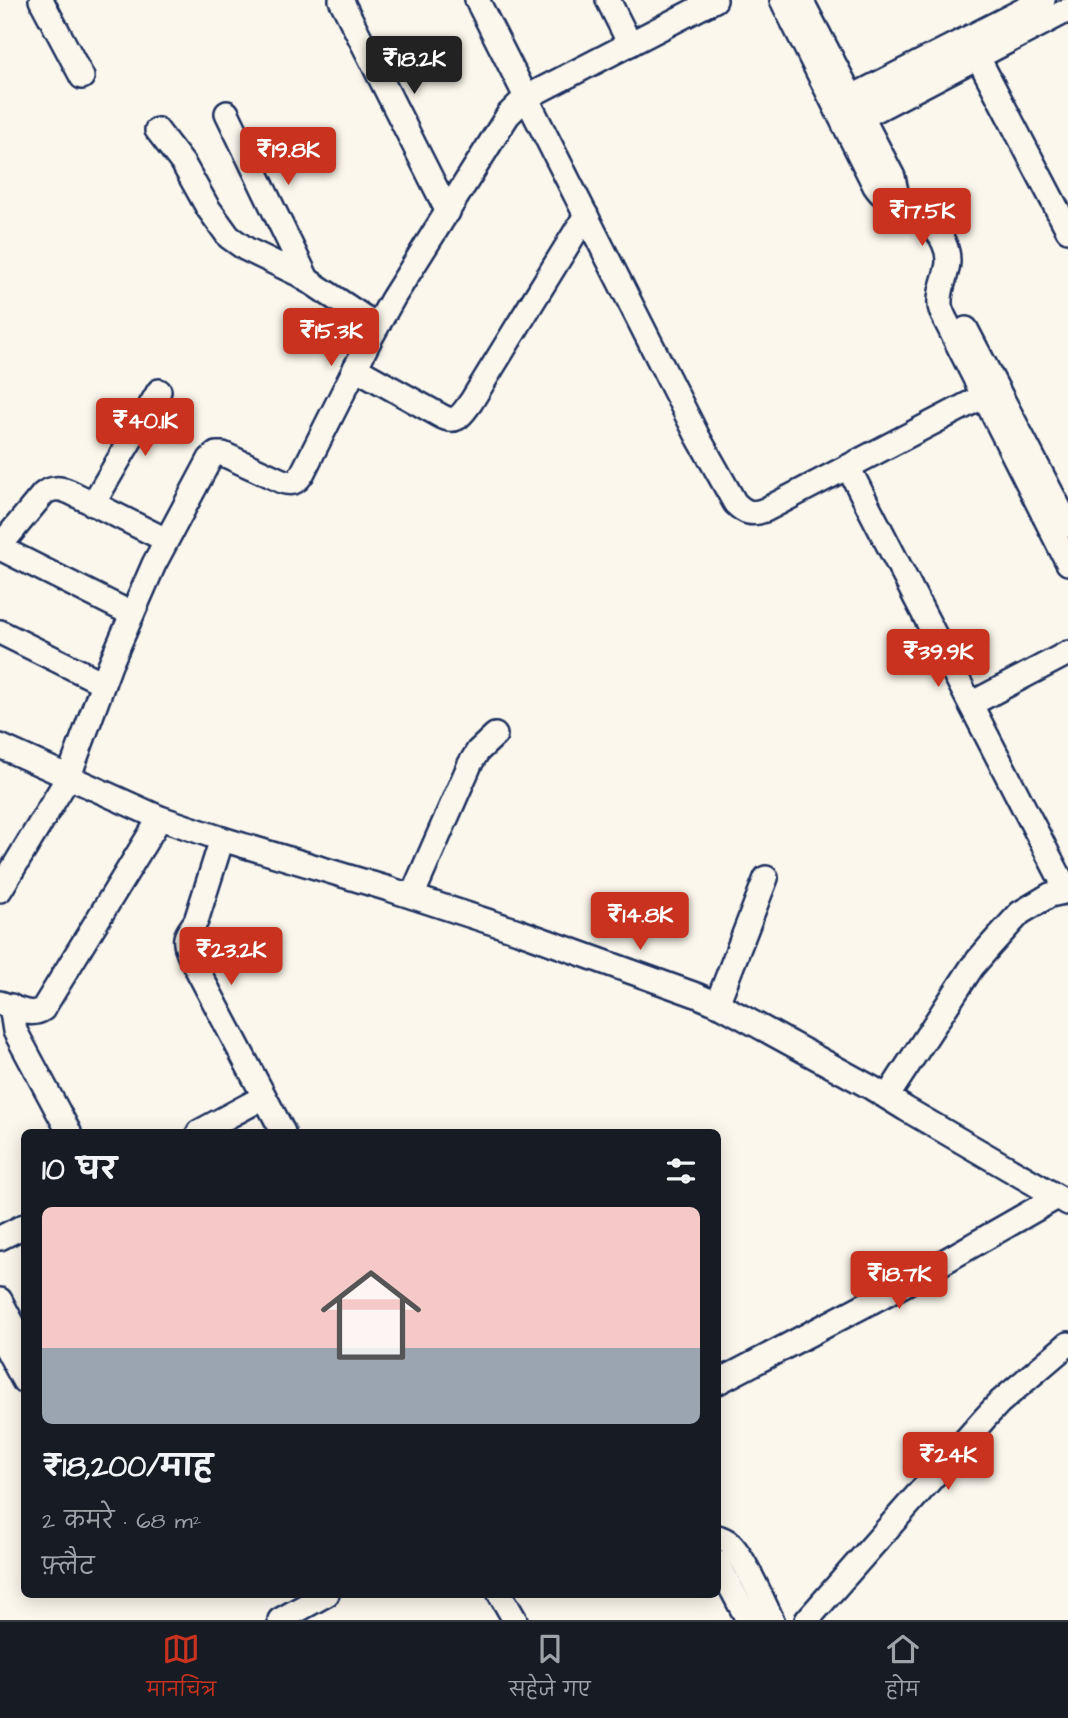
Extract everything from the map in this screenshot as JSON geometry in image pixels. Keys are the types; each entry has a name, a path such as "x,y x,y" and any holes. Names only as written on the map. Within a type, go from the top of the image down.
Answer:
{"street":[{"path":"41,0 82,77"},
{"path":"341,0 448,212"},
{"path":"477,0 698,437 735,503 748,513 757,513 982,397"},
{"path":"608,0 630,44"},
{"path":"0,890 69,776 103,683 154,564 210,458 216,454 229,456 282,481 290,484 295,482 302,474 393,298 508,115 525,98 715,0"},
{"path":"782,0 848,112"},
{"path":"801,0 848,112 875,186 886,199 922,218 943,240 948,263 940,304 946,321 1017,463 1059,511"},
{"path":"973,47 1043,0"},
{"path":"848,112 973,47 1068,10"},
{"path":"973,47 1068,230"},
{"path":"227,113 308,281"},
{"path":"158,130 184,165 208,208 229,237 246,249 292,270 377,326"},
{"path":"355,368 440,416 454,420 471,402 586,215"},
{"path":"942,293 950,297 1059,511 1068,563"},
{"path":"93,504 159,391"},
{"path":"848,467 1067,891 1050,895 1020,914 991,945 972,967 887,1097"},
{"path":"132,614 0,547 43,494 48,490 63,489 166,540"},
{"path":"0,632 103,683"},
{"path":"971,704 1068,653"},
{"path":"412,897 470,764 478,751 495,735"},
{"path":"0,746 160,818 518,930 716,1004 887,1097 1063,1200"},
{"path":"5,1004 31,1014 43,1009 160,818"},
{"path":"222,839 196,921 187,932 185,943 281,1129"},
{"path":"716,1004 766,878"},
{"path":"5,1004 15,1031 67,1129"},
{"path":"205,1129 264,1097"},
{"path":"721,1379 1063,1200"},
{"path":"0,1238 21,1228"},
{"path":"0,1300 21,1339"},
{"path":"0,1336 21,1375"},
{"path":"807,1620 1000,1402 1068,1344"},
{"path":"721,1538 734,1548 743,1562 772,1620"},
{"path":"721,1569 748,1620"},
{"path":"280,1620 320,1598"},
{"path":"502,1598 515,1620"}]}
